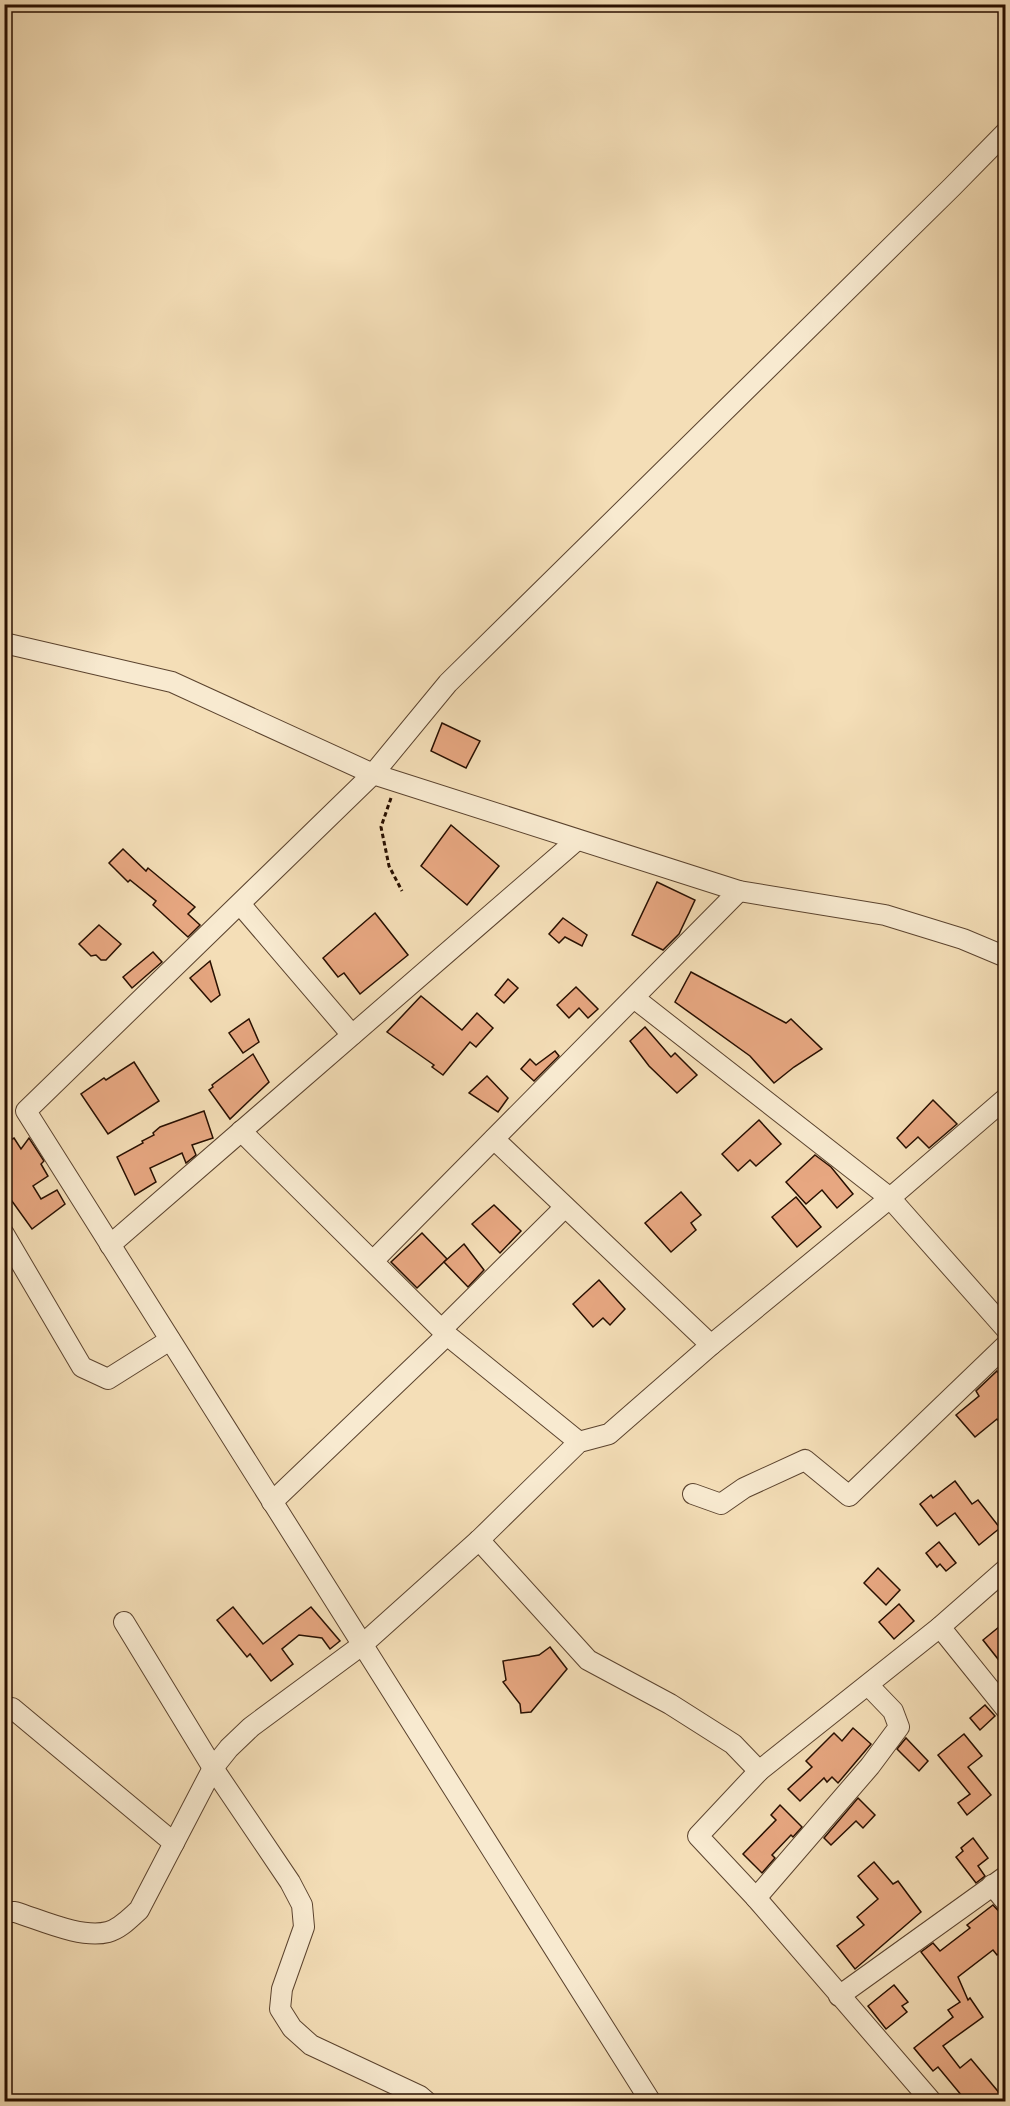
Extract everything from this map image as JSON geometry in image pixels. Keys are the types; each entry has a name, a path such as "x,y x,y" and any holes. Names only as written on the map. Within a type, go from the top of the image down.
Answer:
{"street":[{"path":"651,2102 26,1112 373,774 448,683 952,187 1005,132"},
{"path":"4,643 172,682 373,774 739,891 885,915 963,939 1005,957"},
{"path":"110,1245 577,840"},
{"path":"373,1261 739,891"},
{"path":"240,904 352,1035"},
{"path":"634,998 890,1198 1005,1329"},
{"path":"4,1912 15,1912 86,1934 109,1932 124,1923 138,1910 213,1768 229,1748 251,1727 362,1645 479,1540 579,1442 609,1434 711,1345 890,1198 1005,1098"},
{"path":"241,1131 445,1332 579,1442"},
{"path":"494,1139 711,1345"},
{"path":"272,1502 445,1332 565,1207"},
{"path":"4,1234 82,1367 108,1379 170,1340"},
{"path":"693,1494 721,1504 744,1488 806,1460 849,1496 1005,1345"},
{"path":"479,1540 588,1660 670,1704 733,1744 759,1772"},
{"path":"932,2102 756,1898 698,1836 759,1772 940,1627 1005,1569"},
{"path":"124,1622 213,1768 290,1882 302,1905 304,1927 282,1989 280,2009 292,2028 311,2045 420,2096 427,2102"},
{"path":"940,1627 1005,1709"},
{"path":"756,1898 870,1766 899,1727 893,1711 868,1684"},
{"path":"12,1708 174,1843"},
{"path":"839,1996 999,1880 1005,1902"}],"path":[{"path":"396,782 381,827 389,866 402,891"}],"building":[{"path":"442,723 480,741 466,768 431,751"},
{"path":"451,825 499,866 467,905 421,866"},
{"path":"123,849 146,871 148,868 195,907 188,914 200,925 188,937 153,905 156,901 130,880 128,882 109,863"},
{"path":"657,882 695,900 679,934 663,950 632,935"},
{"path":"375,913 408,955 360,994 344,973 338,977 323,958"},
{"path":"563,918 587,935 582,946 565,937 559,943 549,934"},
{"path":"99,925 121,944 106,960 101,960 96,955 91,956 79,944"},
{"path":"153,952 162,962 132,988 123,977"},
{"path":"210,961 220,995 211,1002 190,978"},
{"path":"691,972 786,1023 791,1019 822,1049 774,1083 750,1056 675,1002"},
{"path":"508,979 518,988 504,1003 495,995"},
{"path":"576,987 598,1009 588,1018 579,1008 569,1018 557,1005"},
{"path":"421,996 462,1030 477,1013 493,1028 476,1047 470,1042 443,1075 432,1067 434,1065 387,1032"},
{"path":"249,1019 259,1042 243,1053 229,1033"},
{"path":"645,1027 671,1057 675,1053 697,1075 677,1093 649,1066 630,1041"},
{"path":"555,1051 559,1056 534,1081 521,1069 530,1059 536,1065"},
{"path":"253,1054 269,1082 230,1119 209,1090 213,1087 212,1085"},
{"path":"134,1062 159,1101 108,1134 81,1094 104,1078 106,1080"},
{"path":"487,1076 508,1098 498,1112 469,1093"},
{"path":"933,1100 957,1124 929,1148 918,1137 906,1148 897,1138"},
{"path":"204,1111 213,1138 192,1145 196,1155 186,1163 182,1153 150,1168 156,1182 135,1195 117,1157 143,1143 142,1141 154,1135 153,1133 160,1127"},
{"path":"759,1120 781,1144 756,1166 750,1160 738,1171 722,1154"},
{"path":"14,1138 21,1149 29,1138 44,1161 41,1164 48,1176 33,1186 41,1199 57,1190 65,1204 32,1229 4,1190 4,1144"},
{"path":"815,1155 831,1167 853,1194 837,1208 822,1190 806,1204 786,1182"},
{"path":"681,1192 701,1215 691,1223 696,1230 671,1252 645,1223"},
{"path":"796,1197 821,1227 797,1247 772,1217"},
{"path":"494,1205 521,1231 500,1253 472,1224"},
{"path":"422,1233 447,1259 417,1288 391,1262"},
{"path":"464,1244 484,1270 468,1287 444,1262"},
{"path":"599,1280 625,1309 610,1325 603,1318 593,1327 573,1304"},
{"path":"997,1371 1005,1382 1005,1429 997,1419 975,1437 956,1415 979,1396 976,1391"},
{"path":"955,1481 972,1504 978,1500 1000,1528 979,1545 955,1513 937,1526 920,1504 931,1495 933,1498"},
{"path":"939,1542 956,1563 946,1571 940,1564 937,1567 926,1553"},
{"path":"878,1568 900,1590 886,1605 864,1583"},
{"path":"899,1604 914,1621 894,1639 879,1622"},
{"path":"233,1607 263,1644 311,1607 340,1641 330,1649 322,1638 299,1635 282,1649 293,1664 271,1681 250,1654 247,1657 217,1620"},
{"path":"1005,1622 1005,1652 998,1659 983,1640"},
{"path":"550,1647 567,1669 531,1712 521,1713 520,1704 503,1682 506,1680 503,1661 539,1655"},
{"path":"985,1705 995,1716 980,1730 970,1718"},
{"path":"853,1728 871,1744 838,1783 832,1777 827,1782 824,1778 800,1801 788,1789 812,1767 806,1761 834,1733 842,1741"},
{"path":"964,1734 982,1756 968,1767 991,1795 967,1815 958,1803 970,1794 938,1755"},
{"path":"906,1738 928,1761 919,1771 897,1749"},
{"path":"858,1798 875,1815 863,1828 856,1821 831,1845 824,1838"},
{"path":"780,1805 802,1827 772,1855 775,1858 762,1873 743,1854 776,1820 771,1815"},
{"path":"973,1838 988,1858 978,1866 985,1876 976,1883 956,1857 963,1851 961,1848"},
{"path":"874,1862 893,1884 898,1881 921,1912 855,1969 837,1946 864,1925 857,1917 878,1899 858,1876"},
{"path":"993,1905 1005,1918 1005,1949 997,1955 993,1950 958,1977 968,2000 970,1998 983,2017 943,2046 960,2068 971,2059 1001,2095 993,2102 967,2102 938,2067 933,2071 914,2048 953,2017 948,2010 960,2002 921,1952 933,1943 940,1951 970,1928 967,1925"},
{"path":"894,1985 908,2002 902,2006 907,2012 886,2029 868,2006"}]}
